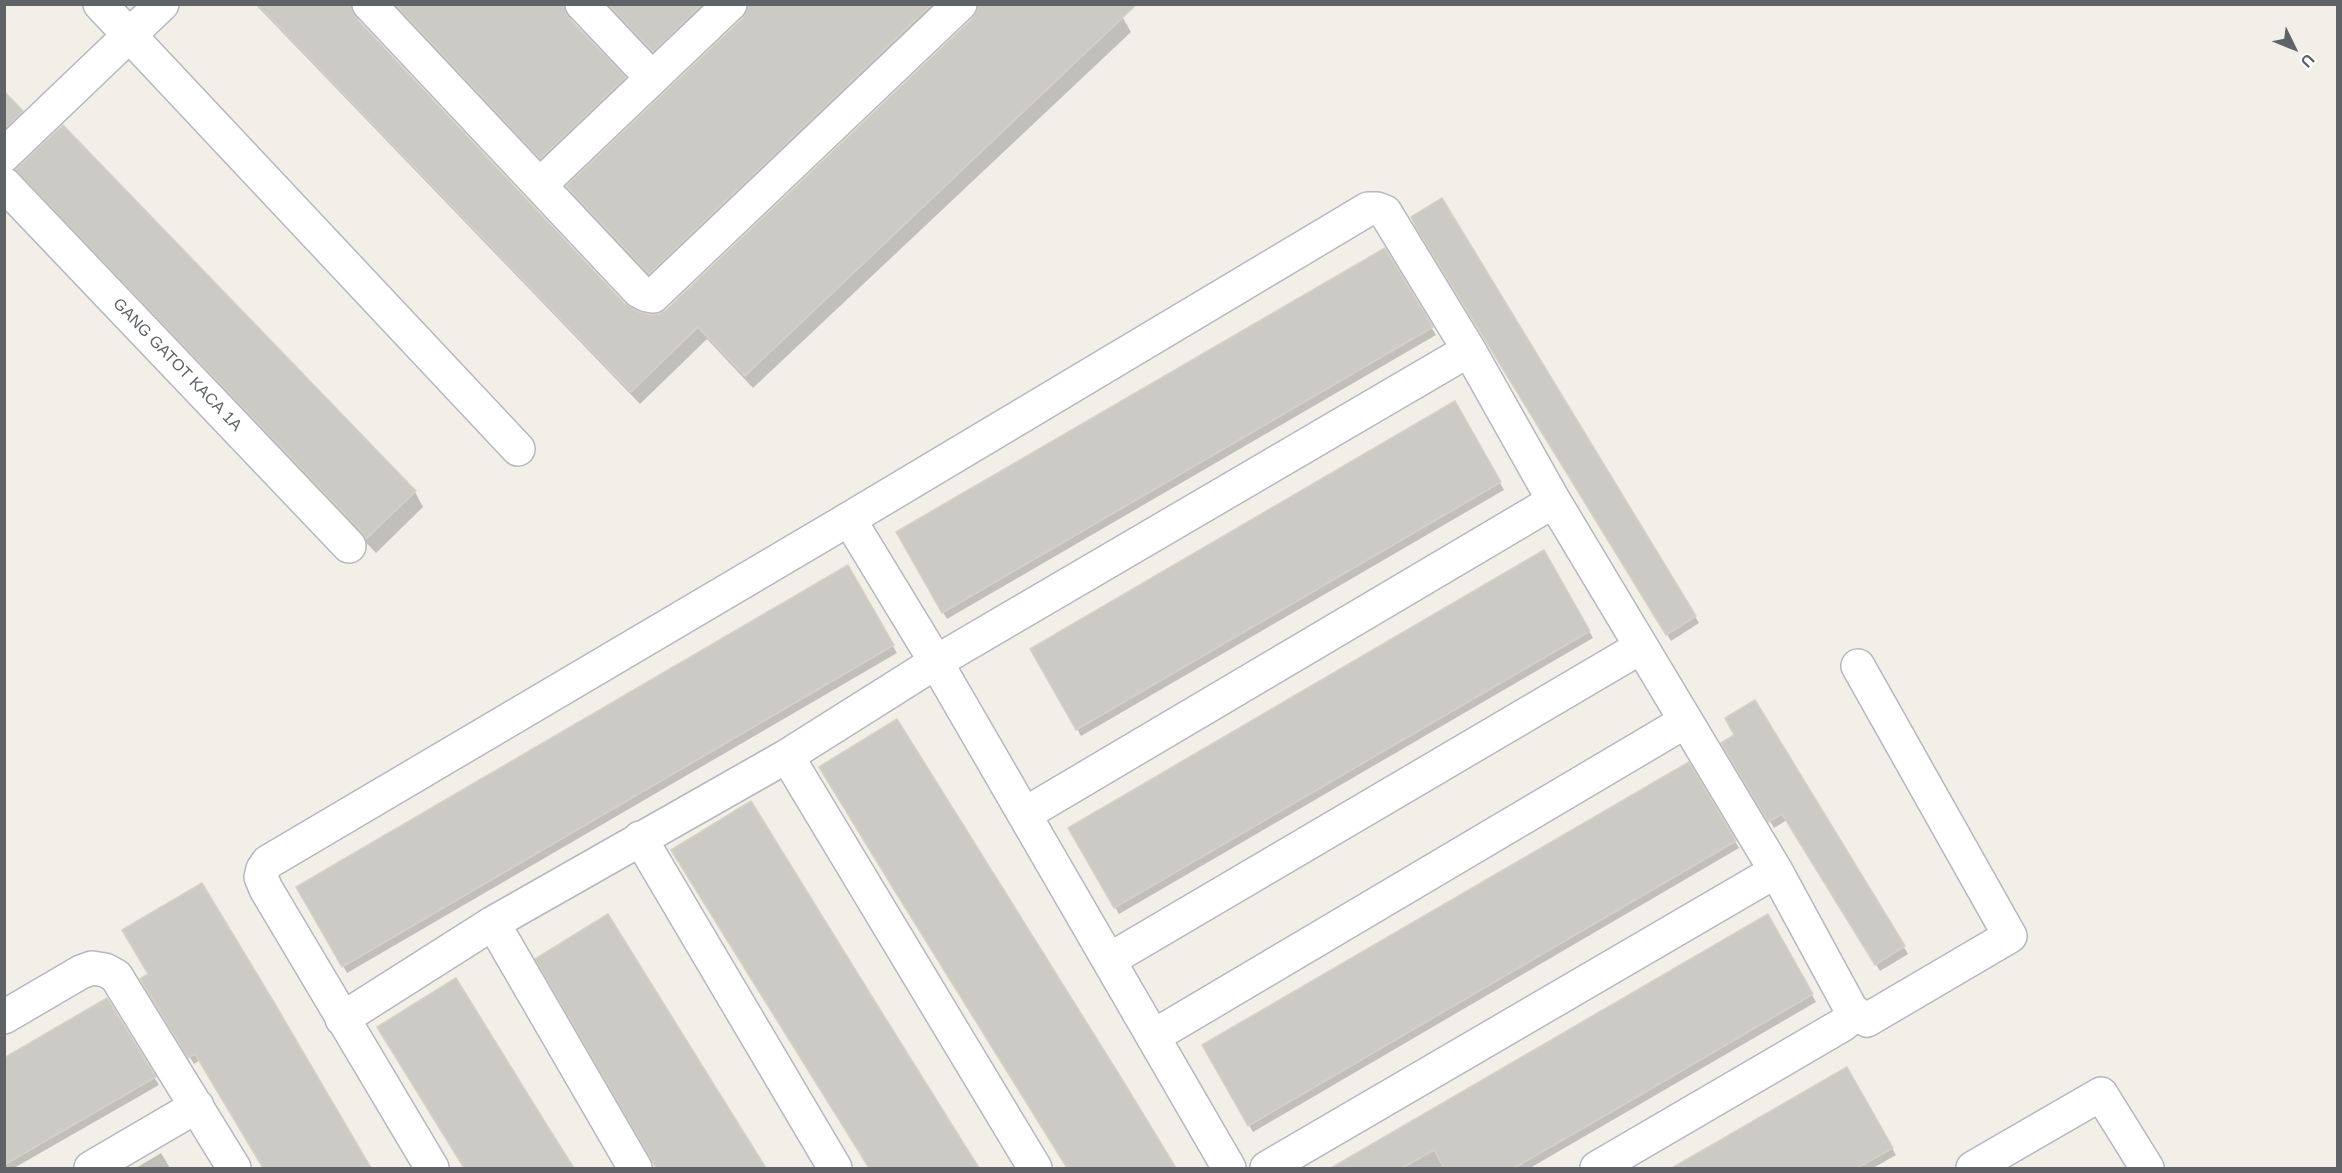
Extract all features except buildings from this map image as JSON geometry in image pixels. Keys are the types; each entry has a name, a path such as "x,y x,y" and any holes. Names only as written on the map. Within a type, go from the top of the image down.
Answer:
{"street":[{"path":"100,4 518,449"},
{"path":"4,155 162,4"},
{"path":"369,4 639,291 653,296 960,4"},
{"path":"582,4 652,78"},
{"path":"540,185 730,4"},
{"name":"GANG GATOT KACA 1A","path":"4,184 349,546"},
{"path":"432,1168 266,889 261,877 263,868 268,862 1368,209 1385,212 1469,350 1554,501 1776,871 1852,1011 1867,1020 2010,936 1858,666"},
{"path":"342,1019 493,923 787,756 936,662 1469,350"},
{"path":"1025,814 1554,501"},
{"path":"849,519 1025,814 1229,1168"},
{"path":"1109,960 1641,647"},
{"path":"1154,1036 1686,721"},
{"path":"787,756 1035,1168"},
{"path":"640,838 835,1168"},
{"path":"1268,1168 1776,871"},
{"path":"493,923 635,1168"},
{"path":"4,1017 81,972 92,968 105,970 116,976 234,1168"},
{"path":"1598,1168 1842,1025 1848,1020 1852,1011"},
{"path":"1973,1168 2101,1094 2147,1168"},
{"path":"91,1168 197,1106"}]}
